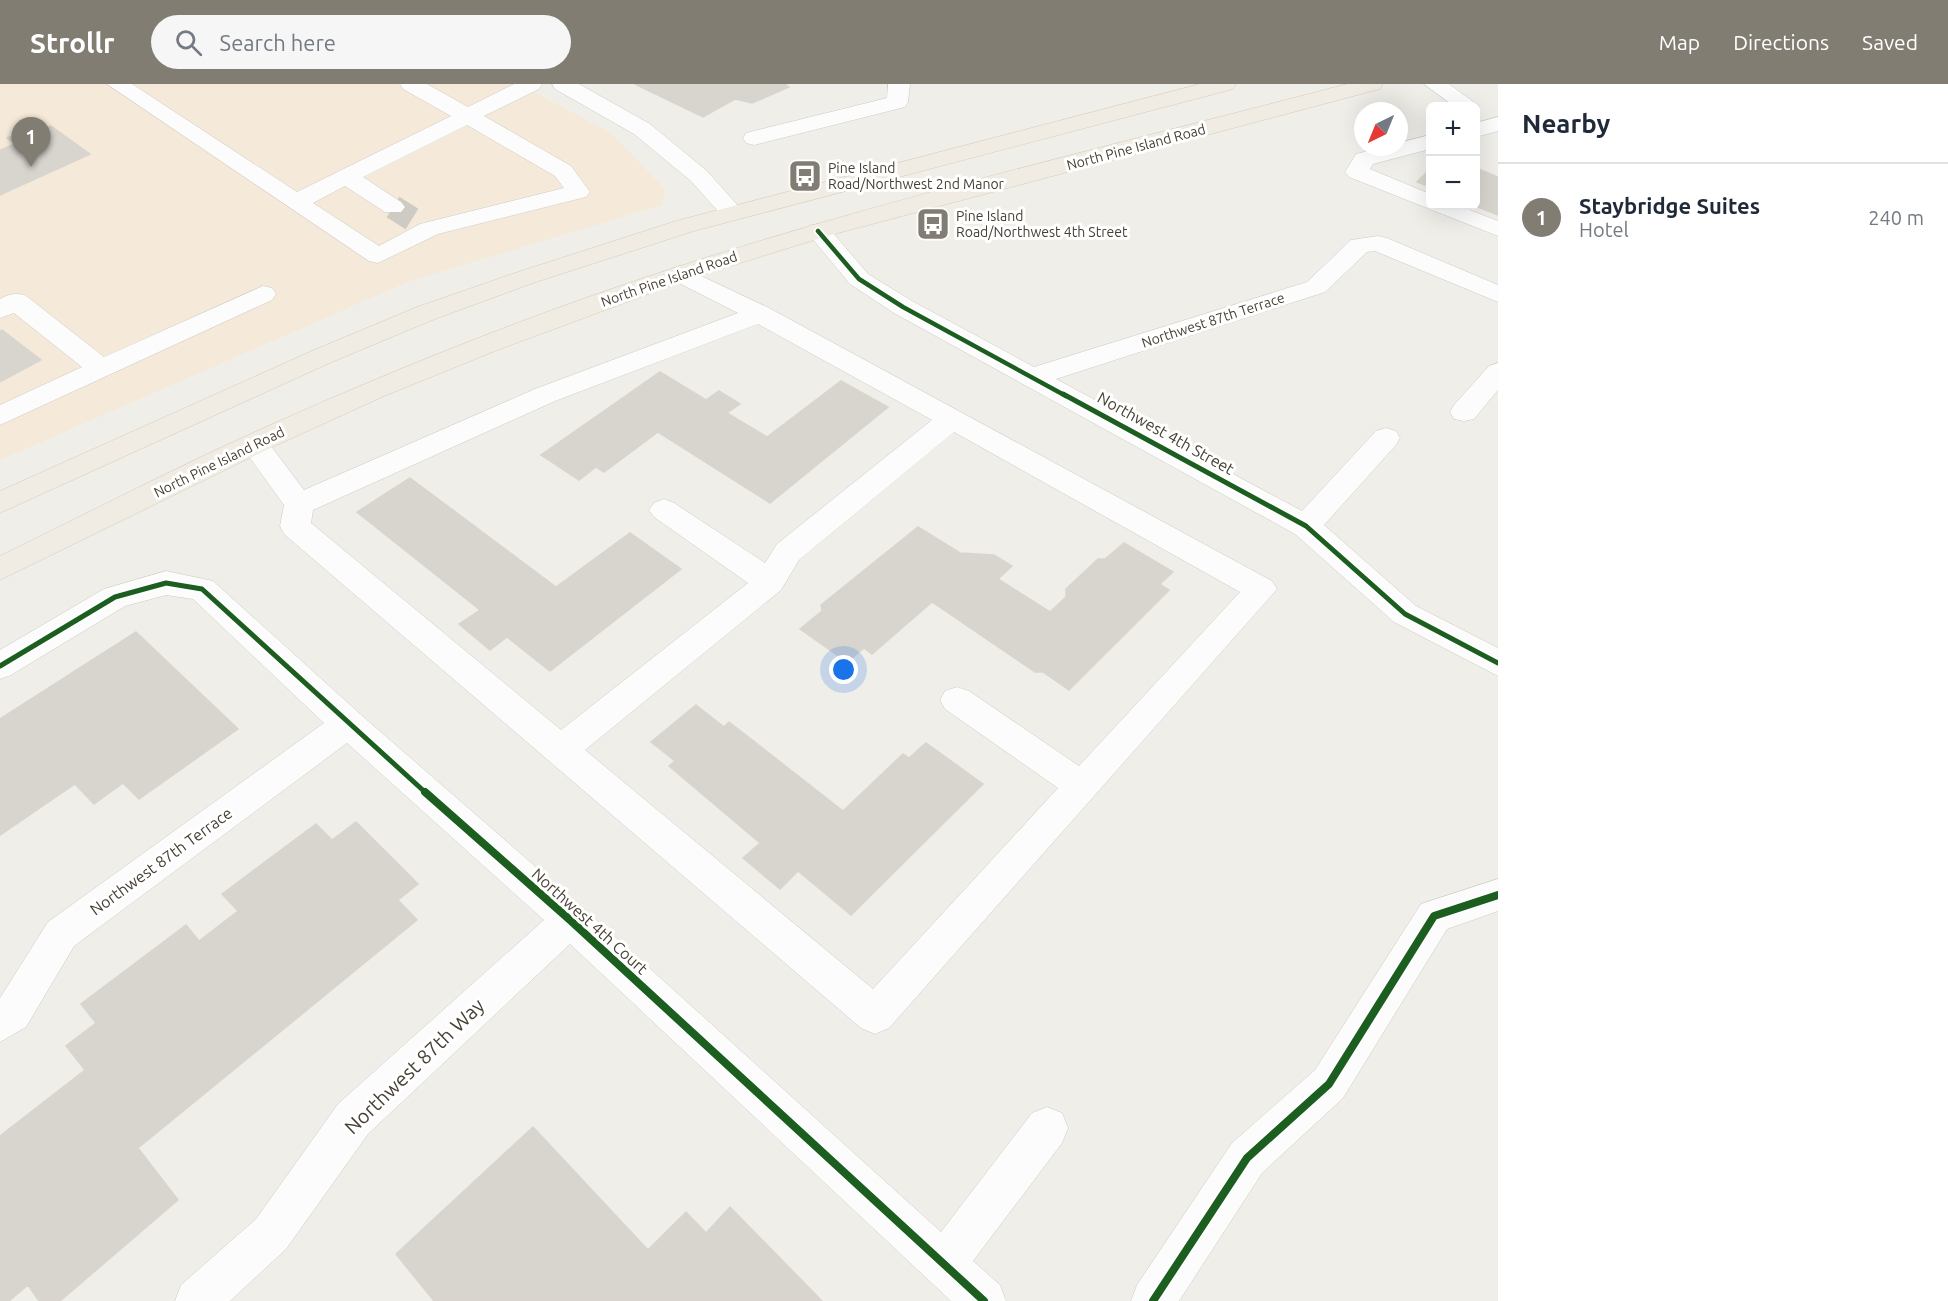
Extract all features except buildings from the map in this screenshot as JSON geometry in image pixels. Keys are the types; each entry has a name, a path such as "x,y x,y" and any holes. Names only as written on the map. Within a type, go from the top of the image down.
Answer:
{"main road":[{"path":"0,503 162,428 426,313 527,277 685,225 1225,84"},
{"name":"North Pine Island Road","path":"0,569 254,444 486,345 681,274 818,231 1372,84"},
{"path":"818,231 840,202 1058,144 1093,119"},
{"path":"681,274 711,245 732,213"}],"street":[{"path":"118,84 378,256 411,218 578,192 563,171 411,84"},
{"path":"296,202 531,84"},
{"path":"563,84 642,129 699,176 732,213"},
{"path":"754,138 897,102 899,84"},
{"path":"1435,84 1462,102"},
{"path":"1426,143 1364,159 1357,172 1426,200"},
{"path":"346,177 411,218"},
{"path":"1450,210 1498,229"},
{"name":"Northwest 4th Street","path":"818,231 859,279 903,307 1035,376 1306,525 1405,614 1498,663"},
{"name":"Northwest 87th Terrace","path":"1035,376 1316,287 1359,245 1378,243 1498,294"},
{"path":"254,444 299,504 295,526 875,1015 1261,589 760,314 681,274"},
{"path":"0,416 263,294"},
{"path":"0,310 16,301 101,369"},
{"path":"299,504 545,395 760,314"},
{"path":"1464,412 1498,372"},
{"path":"560,750 770,582 788,552 952,419"},
{"path":"1306,525 1386,438"},
{"path":"664,510 770,582"},
{"name":"Northwest 4th Court","path":"0,666 115,597 166,583 202,589 348,724 570,920 984,1301"},
{"path":"957,700 1082,786"},
{"name":"Northwest 87th Terrace","path":"0,1023 12,1014 61,934 348,724"},
{"path":"1153,1301 1247,1158 1329,1084 1434,916 1498,894"},
{"name":"Northwest 87th Way","path":"197,1301 271,1234 353,1119 570,920"},
{"path":"943,1264 1047,1128"}],"shaded area":[{"path":"0,84 519,84 611,133 665,189 662,205 410,281 0,460"}],"tunnel":[{"path":"393,207 412,219"}],"cycle path":[{"path":"818,231 859,279 903,307 1306,526 1405,614 1498,663"},
{"path":"0,666 115,597 166,583 202,589 348,724 570,920 984,1301"},
{"path":"1153,1301 1247,1158 1329,1084 1434,916 1498,895"}],"place":[{"name":"Staybridge Suites","path":"31,167"},
{"name":"Pine Island Road/Northwest 2nd Manor","path":"805,176"},
{"name":"Pine Island Road/Northwest 4th Street","path":"933,224"}]}
